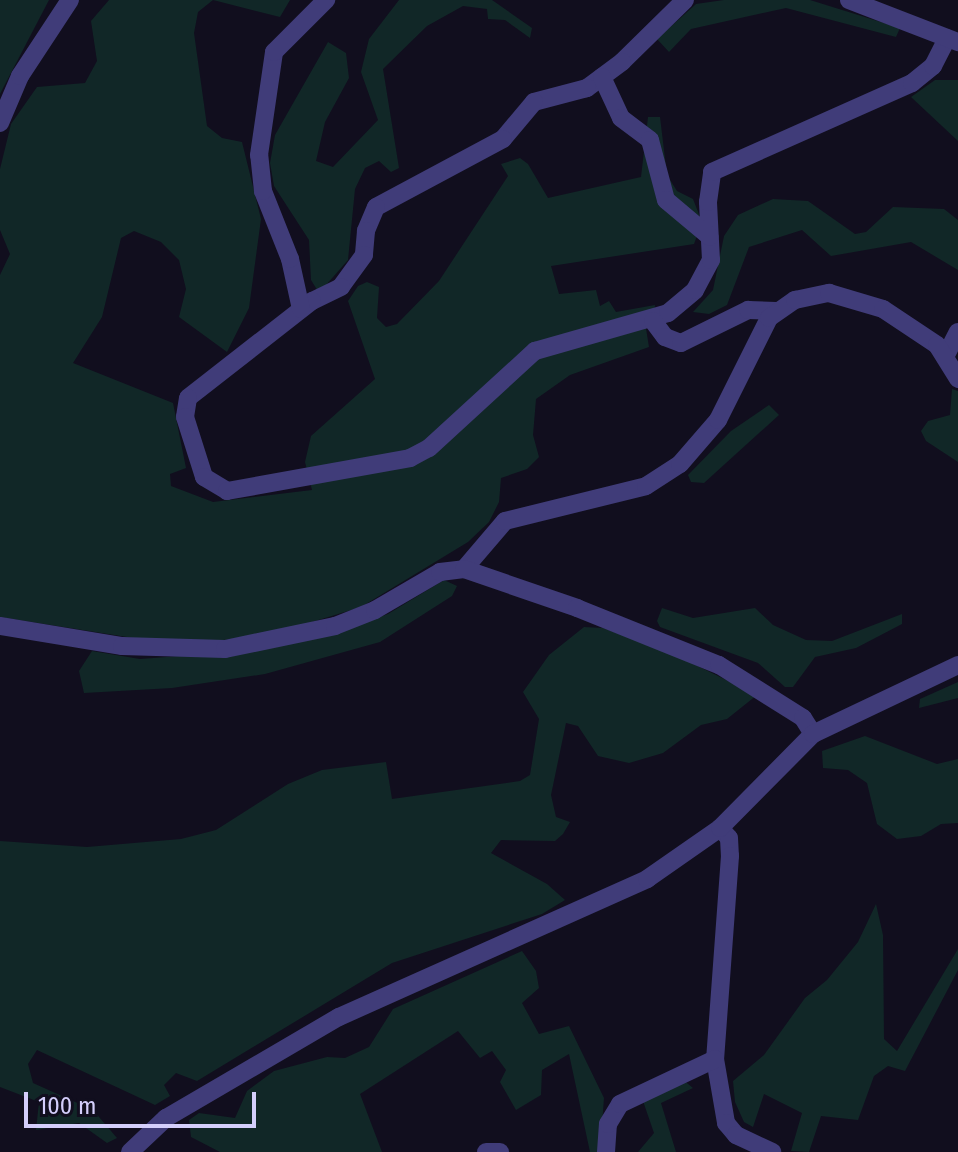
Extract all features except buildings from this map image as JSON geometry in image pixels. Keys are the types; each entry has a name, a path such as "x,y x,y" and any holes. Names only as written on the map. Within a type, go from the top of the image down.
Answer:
{"street":[{"path":"0,123 20,76 67,4 85,0"},
{"path":"301,309 290,259 263,191 259,155 274,52 326,0"},
{"path":"685,0 587,88 534,102 503,139 376,207 358,268 341,287 301,309 184,406 204,477 215,487 227,491 410,458 429,448 535,351 586,333 653,321 676,307 705,277 712,172 912,83 933,66 953,40 849,0"},
{"path":"602,77 621,118 650,140 666,200 710,237"},
{"path":"653,321 665,337 681,343 748,310 776,311 814,294 844,294 919,330 945,357 958,379"},
{"path":"464,569 505,521 646,486 680,464 718,420 751,348 776,311"},
{"path":"945,357 958,332"},
{"path":"0,626 137,647 225,649 335,626 375,610 440,572 464,569 614,622 719,665 803,718 813,734"},
{"path":"130,1152 166,1118 270,1054 339,1017 647,879 720,828 813,734 958,665"},
{"path":"720,828 729,838 730,856 715,1059 726,1123 736,1135 772,1152"},
{"path":"606,1152 608,1124 620,1104 715,1059"},
{"path":"486,1152 500,1152"}],"green space":[{"path":"0,0 49,0 0,94"},
{"path":"109,0 213,0 198,12 194,33 207,126 222,138 242,142 261,219 249,308 227,352 179,317 186,289 179,260 161,242 134,231 121,238 102,317 73,363 173,403 186,468 170,474 171,486 213,502 312,490 305,462 311,436 375,379 348,301 358,286 367,282 379,287 377,318 386,327 397,324 439,281 508,176 501,164 520,158 528,164 548,198 641,177 648,117 660,117 667,175 677,191 693,199 702,222 694,244 551,266 559,294 596,290 600,306 609,301 616,312 655,305 654,313 644,316 649,347 570,375 536,399 533,435 539,457 527,469 501,478 499,502 489,522 468,542 361,607 263,637 223,640 146,640 0,617 0,275 10,254 0,230 0,169 11,124 37,87 85,83 97,61 91,21"},
{"path":"213,0 290,0 280,17"},
{"path":"399,0 492,0 532,28 530,38 505,20 488,19 487,9 463,6 427,26 383,69 399,168 391,172 379,161 365,168 355,189 348,260 319,293 311,280 309,240 274,186 270,163 275,135 328,42 346,53 349,78 325,122 316,161 333,167 378,120 361,72 369,39"},
{"path":"724,0 810,0 900,28 896,37 786,8 691,29 669,52 657,39 696,4"},
{"path":"935,80 958,80 958,141 911,97"},
{"path":"773,199 808,201 855,234 866,232 893,207 944,209 958,220 958,270 911,242 831,256 802,230 749,247 727,305 709,314 693,312 713,290 724,236 738,215"},
{"path":"952,389 958,391 958,462 926,441 921,431 928,421 950,415"},
{"path":"769,405 779,415 704,483 691,482 688,475 731,431"},
{"path":"444,580 457,586 452,596 380,642 265,674 172,688 84,693 79,671 92,651 140,659 246,651 340,631 388,614"},
{"path":"662,608 693,618 755,608 773,625 806,640 832,641 902,614 902,624 856,648 815,657 793,687 785,687 758,663 660,627 657,621"},
{"path":"584,627 603,628 673,654 757,695 727,719 701,725 663,753 629,763 598,756 578,726 566,723 551,795 556,817 570,822 555,841 501,840 491,853 547,884 565,900 542,914 392,963 197,1081 176,1073 164,1085 170,1096 155,1105 37,1050 28,1064 33,1083 93,1110 117,1138 107,1143 79,1123 36,1130 39,1102 0,1087 0,841 87,847 181,839 216,830 288,784 322,770 386,762 392,799 520,781 530,775 539,719 523,692 549,655"},
{"path":"958,682 958,698 919,708 920,699"},
{"path":"865,736 937,764 958,759 958,823 941,824 921,836 897,839 877,824 867,783 848,770 823,768 822,751"},
{"path":"876,904 883,935 884,1039 897,1051 958,949 958,970 905,1071 888,1066 874,1076 858,1120 821,1116 809,1152 791,1151 802,1113 764,1094 753,1127 744,1122 735,1102 733,1081 764,1055 805,998 827,980 858,942"},
{"path":"522,951 536,971 539,988 522,1003 539,1034 569,1026 604,1098 600,1152 590,1152 569,1054 542,1070 541,1095 516,1110 500,1082 506,1070 492,1051 480,1058 458,1031 360,1094 382,1152 220,1152 191,1137 189,1120 199,1113 235,1118 247,1091 274,1071 327,1057 345,1058 369,1047 393,1009"},
{"path":"682,1079 693,1088 661,1103 676,1152 638,1152 654,1133 643,1101"}]}
